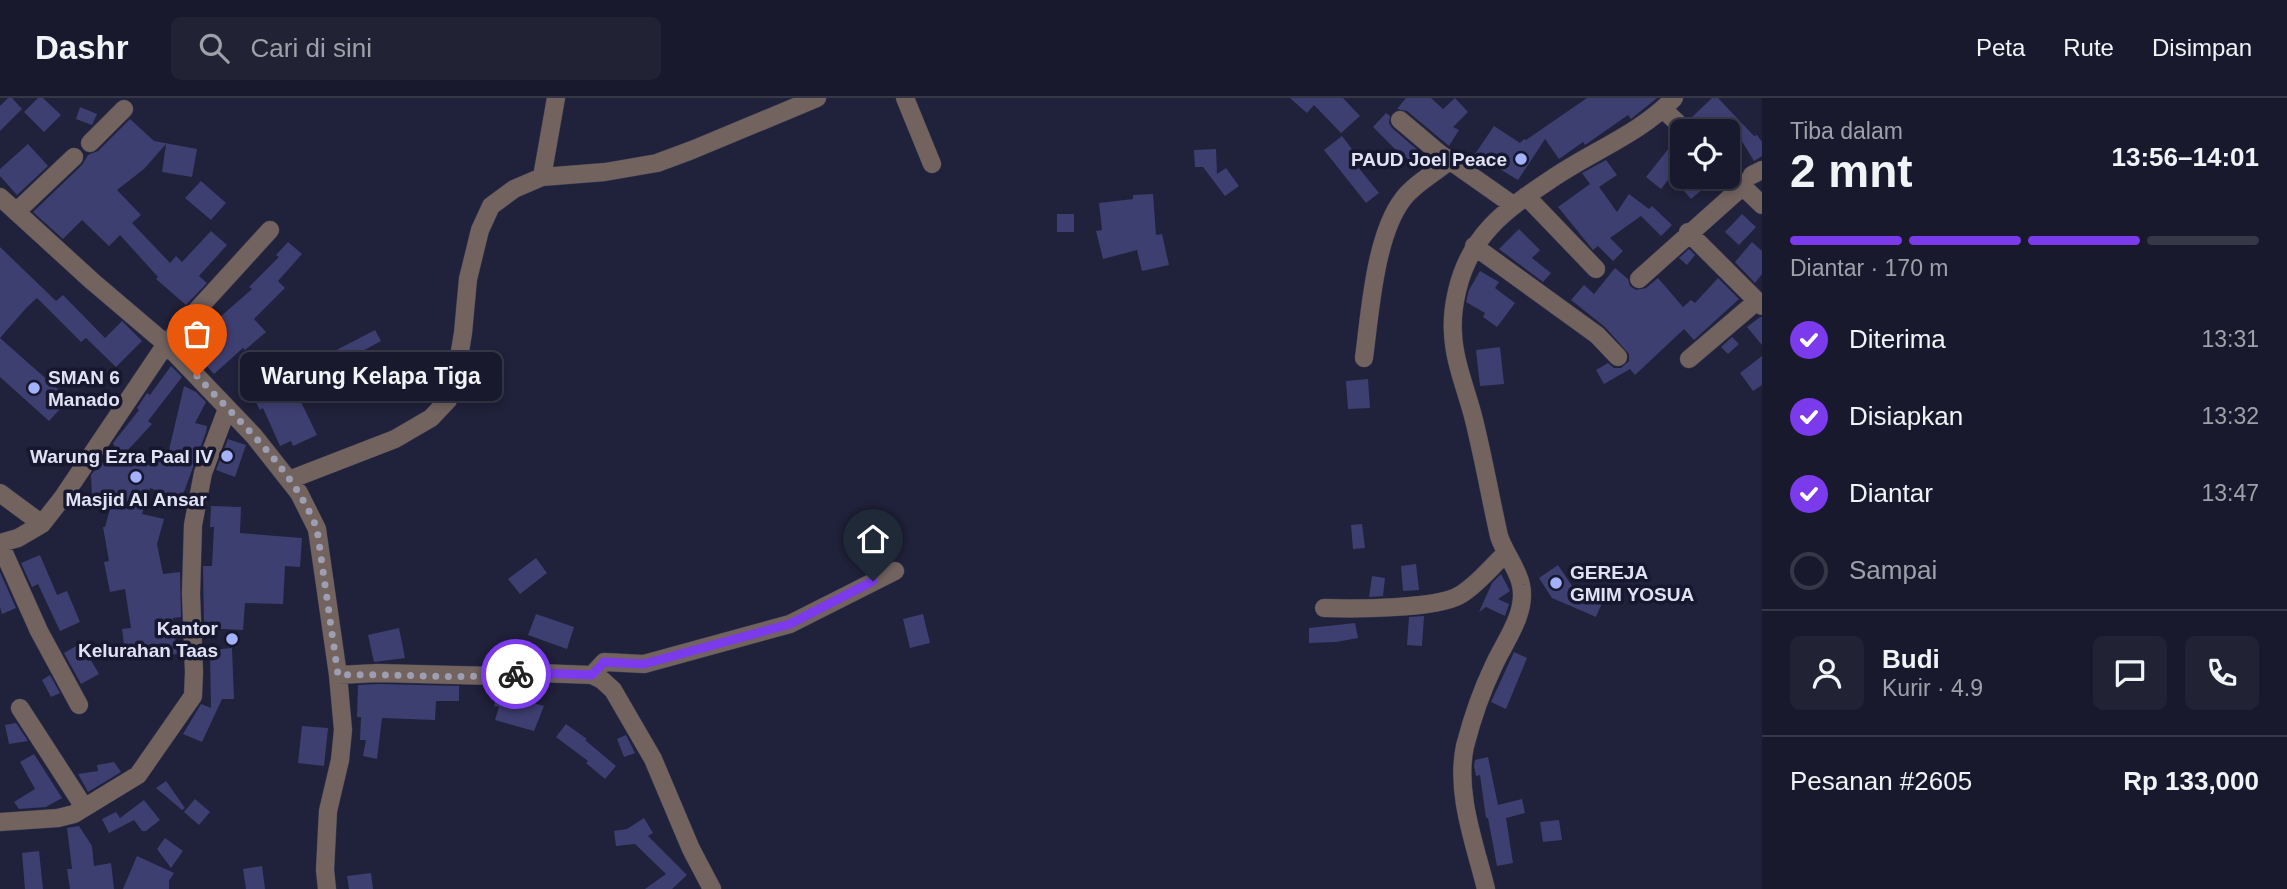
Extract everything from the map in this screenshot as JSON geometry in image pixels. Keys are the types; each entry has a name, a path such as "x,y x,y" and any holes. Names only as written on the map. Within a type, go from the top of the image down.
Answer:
{"street":[{"path":"542,177 556,98"},
{"path":"289,480 395,439 431,418 448,400 455,381 468,279 480,230 491,206 514,189 542,177 605,172 657,163 817,98"},
{"path":"905,98 932,164"},
{"path":"1486,889 1466,809 1463,774 1465,748 1493,666 1516,620 1521,584 1499,536 1452,333 1455,298 1461,275 1474,246 1485,230 1520,200 1669,104 1678,119"},
{"path":"90,143 124,109"},
{"path":"1400,120 1449,161 1520,200 1560,229 1596,269"},
{"path":"16,212 74,158"},
{"path":"1364,358 1371,299 1383,244 1396,209 1405,196 1449,161"},
{"path":"1639,279 1752,177 1762,205"},
{"path":"0,197 166,344 254,436 310,512 317,529 343,730 340,760 328,811 325,870 327,889"},
{"path":"79,705 39,631 0,543 18,538 42,524 63,498 166,344 270,230"},
{"path":"1688,232 1759,303 1689,359"},
{"path":"1474,246 1597,335 1618,357"},
{"path":"0,822 72,813 138,775 193,696 193,525 203,472 228,409"},
{"path":"0,493 42,524"},
{"path":"1324,608 1364,609 1447,600 1466,590 1505,554"},
{"path":"592,675 604,662 644,664 790,624 895,571"},
{"path":"338,675 378,673 494,676 539,673 592,675 602,680 612,690 653,759 691,849 712,889"},
{"path":"20,708 72,813"}],"building":[{"path":"8,98 12,98 22,109 0,131 0,106"},
{"path":"38,98 43,98 61,115 44,132 24,112"},
{"path":"1290,98 1343,98 1360,116 1341,133 1314,105 1307,113"},
{"path":"1406,98 1431,98 1443,109 1455,98 1468,112 1453,127 1459,130 1449,146 1407,111 1397,109"},
{"path":"1587,98 1657,98 1631,119 1628,115 1585,145 1583,142 1559,159 1545,139 1518,180 1475,154 1494,126 1520,143"},
{"path":"1712,98 1718,98 1738,119 1690,119"},
{"path":"80,107 97,114 92,125 76,119"},
{"path":"1386,113 1390,116 1389,123 1392,128 1420,152 1412,162 1373,127"},
{"path":"130,119 154,141 197,149 192,177 162,172 166,144 144,169 117,190 141,215 132,223 170,263 176,256 182,262 211,231 227,245 199,276 207,283 186,305 156,279 158,277 120,235 109,246 82,220 63,239 33,212 82,165 88,155 98,151"},
{"path":"1740,121 1762,142 1762,156 1754,161 1740,138"},
{"path":"1342,136 1358,157 1353,161 1379,193 1366,203 1324,150"},
{"path":"28,144 48,166 17,195 0,176 0,169"},
{"path":"1670,147 1670,177 1661,189 1646,177"},
{"path":"1216,149 1217,174 1226,168 1239,186 1225,196 1203,167 1195,167 1194,150"},
{"path":"1606,160 1617,175 1599,187 1617,212 1629,194 1649,209 1652,206 1672,225 1661,236 1641,216 1610,238 1623,251 1613,261 1598,246 1593,250 1558,207 1590,184 1582,173"},
{"path":"201,181 226,203 211,220 185,198"},
{"path":"1682,189 1703,189 1691,199"},
{"path":"1153,194 1156,235 1162,234 1169,265 1142,271 1137,250 1103,259 1096,231 1102,230 1099,203 1133,199 1133,195"},
{"path":"1057,214 1074,214 1074,232 1057,232"},
{"path":"1742,214 1756,227 1739,245 1725,232"},
{"path":"1519,229 1540,250 1532,258 1551,273 1543,282 1499,249"},
{"path":"288,242 302,254 278,281 285,288 254,319 266,332 214,374 185,343 209,323 211,325 252,289 249,287 279,257 276,255"},
{"path":"1752,242 1762,251 1762,274 1755,283 1735,262"},
{"path":"0,247 56,301 63,295 105,338 122,321 142,341 116,367 86,338 81,342 37,298 0,338"},
{"path":"1689,249 1695,255 1687,265 1679,258"},
{"path":"1615,268 1636,290 1646,288 1658,278 1683,307 1691,300 1695,303 1718,278 1739,299 1694,340 1684,329 1635,375 1630,369 1604,384 1596,370 1608,363 1614,368 1621,368 1629,361 1629,354 1605,327 1571,300 1584,285 1594,294"},
{"path":"1480,271 1499,282 1495,288 1515,303 1497,327 1483,317 1485,313 1466,302 1469,290"},
{"path":"1762,317 1762,345 1747,327"},
{"path":"375,330 381,341 357,354 366,373 324,393 325,395 301,402 317,435 293,446 291,441 280,446 263,408 260,410 252,394"},
{"path":"1732,337 1739,344 1728,354 1721,347"},
{"name":"SMAN 6 Manado","path":"0,338 69,399 49,421 0,377"},
{"path":"1500,347 1504,384 1480,386 1476,350"},
{"path":"1762,356 1762,385 1753,391 1740,373"},
{"path":"171,366 182,377 148,421 152,424 126,452 166,463 184,386 196,392 206,402 195,423 207,426 206,432 181,500 150,488 142,514 164,519 157,544 163,574 180,572 181,617 173,618 177,654 126,660 122,629 131,628 125,589 110,592 104,562 109,561 103,527 111,505 92,495 91,475 100,463 122,462 113,443 139,410 137,408 147,393 150,395"},
{"path":"1368,379 1370,408 1348,409 1346,381"},
{"name":"Warung Ezra Paal IV","path":"228,439 246,445 235,477 216,470"},
{"path":"211,506 241,507 240,533 302,538 300,567 285,566 283,604 245,603 243,630 204,628 203,566 212,566 214,527 210,527"},
{"path":"1362,524 1365,548 1353,549 1351,525"},
{"path":"40,555 57,595 67,591 80,622 60,631 38,584 32,587 21,563"},
{"path":"536,558 547,573 520,594 508,579"},
{"path":"1416,564 1419,590 1403,591 1401,566"},
{"path":"1558,565 1576,592 1602,603 1596,617 1552,598 1539,578"},
{"path":"0,572 16,608 2,614 0,607"},
{"path":"1501,574 1510,591 1498,599 1509,604 1505,616 1486,607 1479,612 1492,583"},
{"path":"1372,576 1385,578 1383,596 1369,597"},
{"path":"536,614 574,627 567,649 528,635"},
{"path":"923,614 930,643 910,648 903,619"},
{"path":"1424,616 1422,646 1407,645 1409,617"},
{"path":"1355,623 1358,638 1309,643 1309,628"},
{"path":"399,628 405,658 374,662 368,635"},
{"path":"81,643 99,674 81,684 64,653"},
{"path":"232,648 234,699 222,699 202,742 183,734 201,704 211,708 210,650"},
{"path":"1514,652 1527,658 1506,709 1491,702"},
{"path":"50,675 60,693 51,697 42,680"},
{"path":"358,685 459,686 459,701 436,701 435,720 382,718 377,759 363,756 366,740 360,740 361,717 357,717"},
{"path":"497,693 544,706 534,731 495,720 499,707 494,706"},
{"path":"16,723 28,741 9,744 5,725"},
{"path":"566,724 616,766 605,779 586,763 588,761 556,737"},
{"path":"302,726 328,728 324,766 298,763"},
{"path":"626,735 635,753 624,757 617,739"},
{"path":"34,754 62,798 46,807 19,809 14,802 35,789 20,762"},
{"path":"1488,757 1498,805 1522,799 1525,813 1506,818 1513,863 1497,866 1480,775 1476,776 1474,766 1475,760"},
{"path":"114,762 121,772 88,792 78,774 98,771 97,765"},
{"path":"166,781 185,808 182,810 156,788"},
{"path":"195,799 210,812 199,825 184,812"},
{"path":"144,800 160,820 146,831 142,831 134,820 109,833 102,819 116,812 120,818"},
{"path":"644,818 653,833 648,836 687,875 672,889 645,889 666,874 635,844 616,846 614,831 627,829"},
{"path":"1559,820 1562,840 1543,842 1540,822"},
{"path":"79,826 92,846 94,866 111,863 114,889 70,889 67,869 72,869 67,828"},
{"path":"165,838 183,851 171,868 157,849"},
{"path":"39,851 43,889 25,889 22,853"},
{"path":"137,856 174,873 169,881 169,889 123,889"},
{"path":"262,866 265,889 246,889 243,869"},
{"path":"371,873 373,889 349,889 347,876"}],"way so far":[{"path":"197,376 254,436 299,493 310,512 317,529 338,675 516,674"}],"place":[{"name":"PAUD Joel Peace","path":"1521,159"},
{"name":"Warung Kelapa Tiga","path":"197,376"},
{"name":"SMAN 6 Manado","path":"34,388"},
{"name":"Warung Ezra Paal IV","path":"227,456"},
{"name":"Masjid Al Ansar","path":"136,477"},
{"name":"GEREJA GMIM YOSUA","path":"1556,583"},
{"name":"Kantor Kelurahan Taas","path":"232,639"}],"route":[{"path":"516,674 592,675 604,662 644,664 790,624 873,581"}]}
